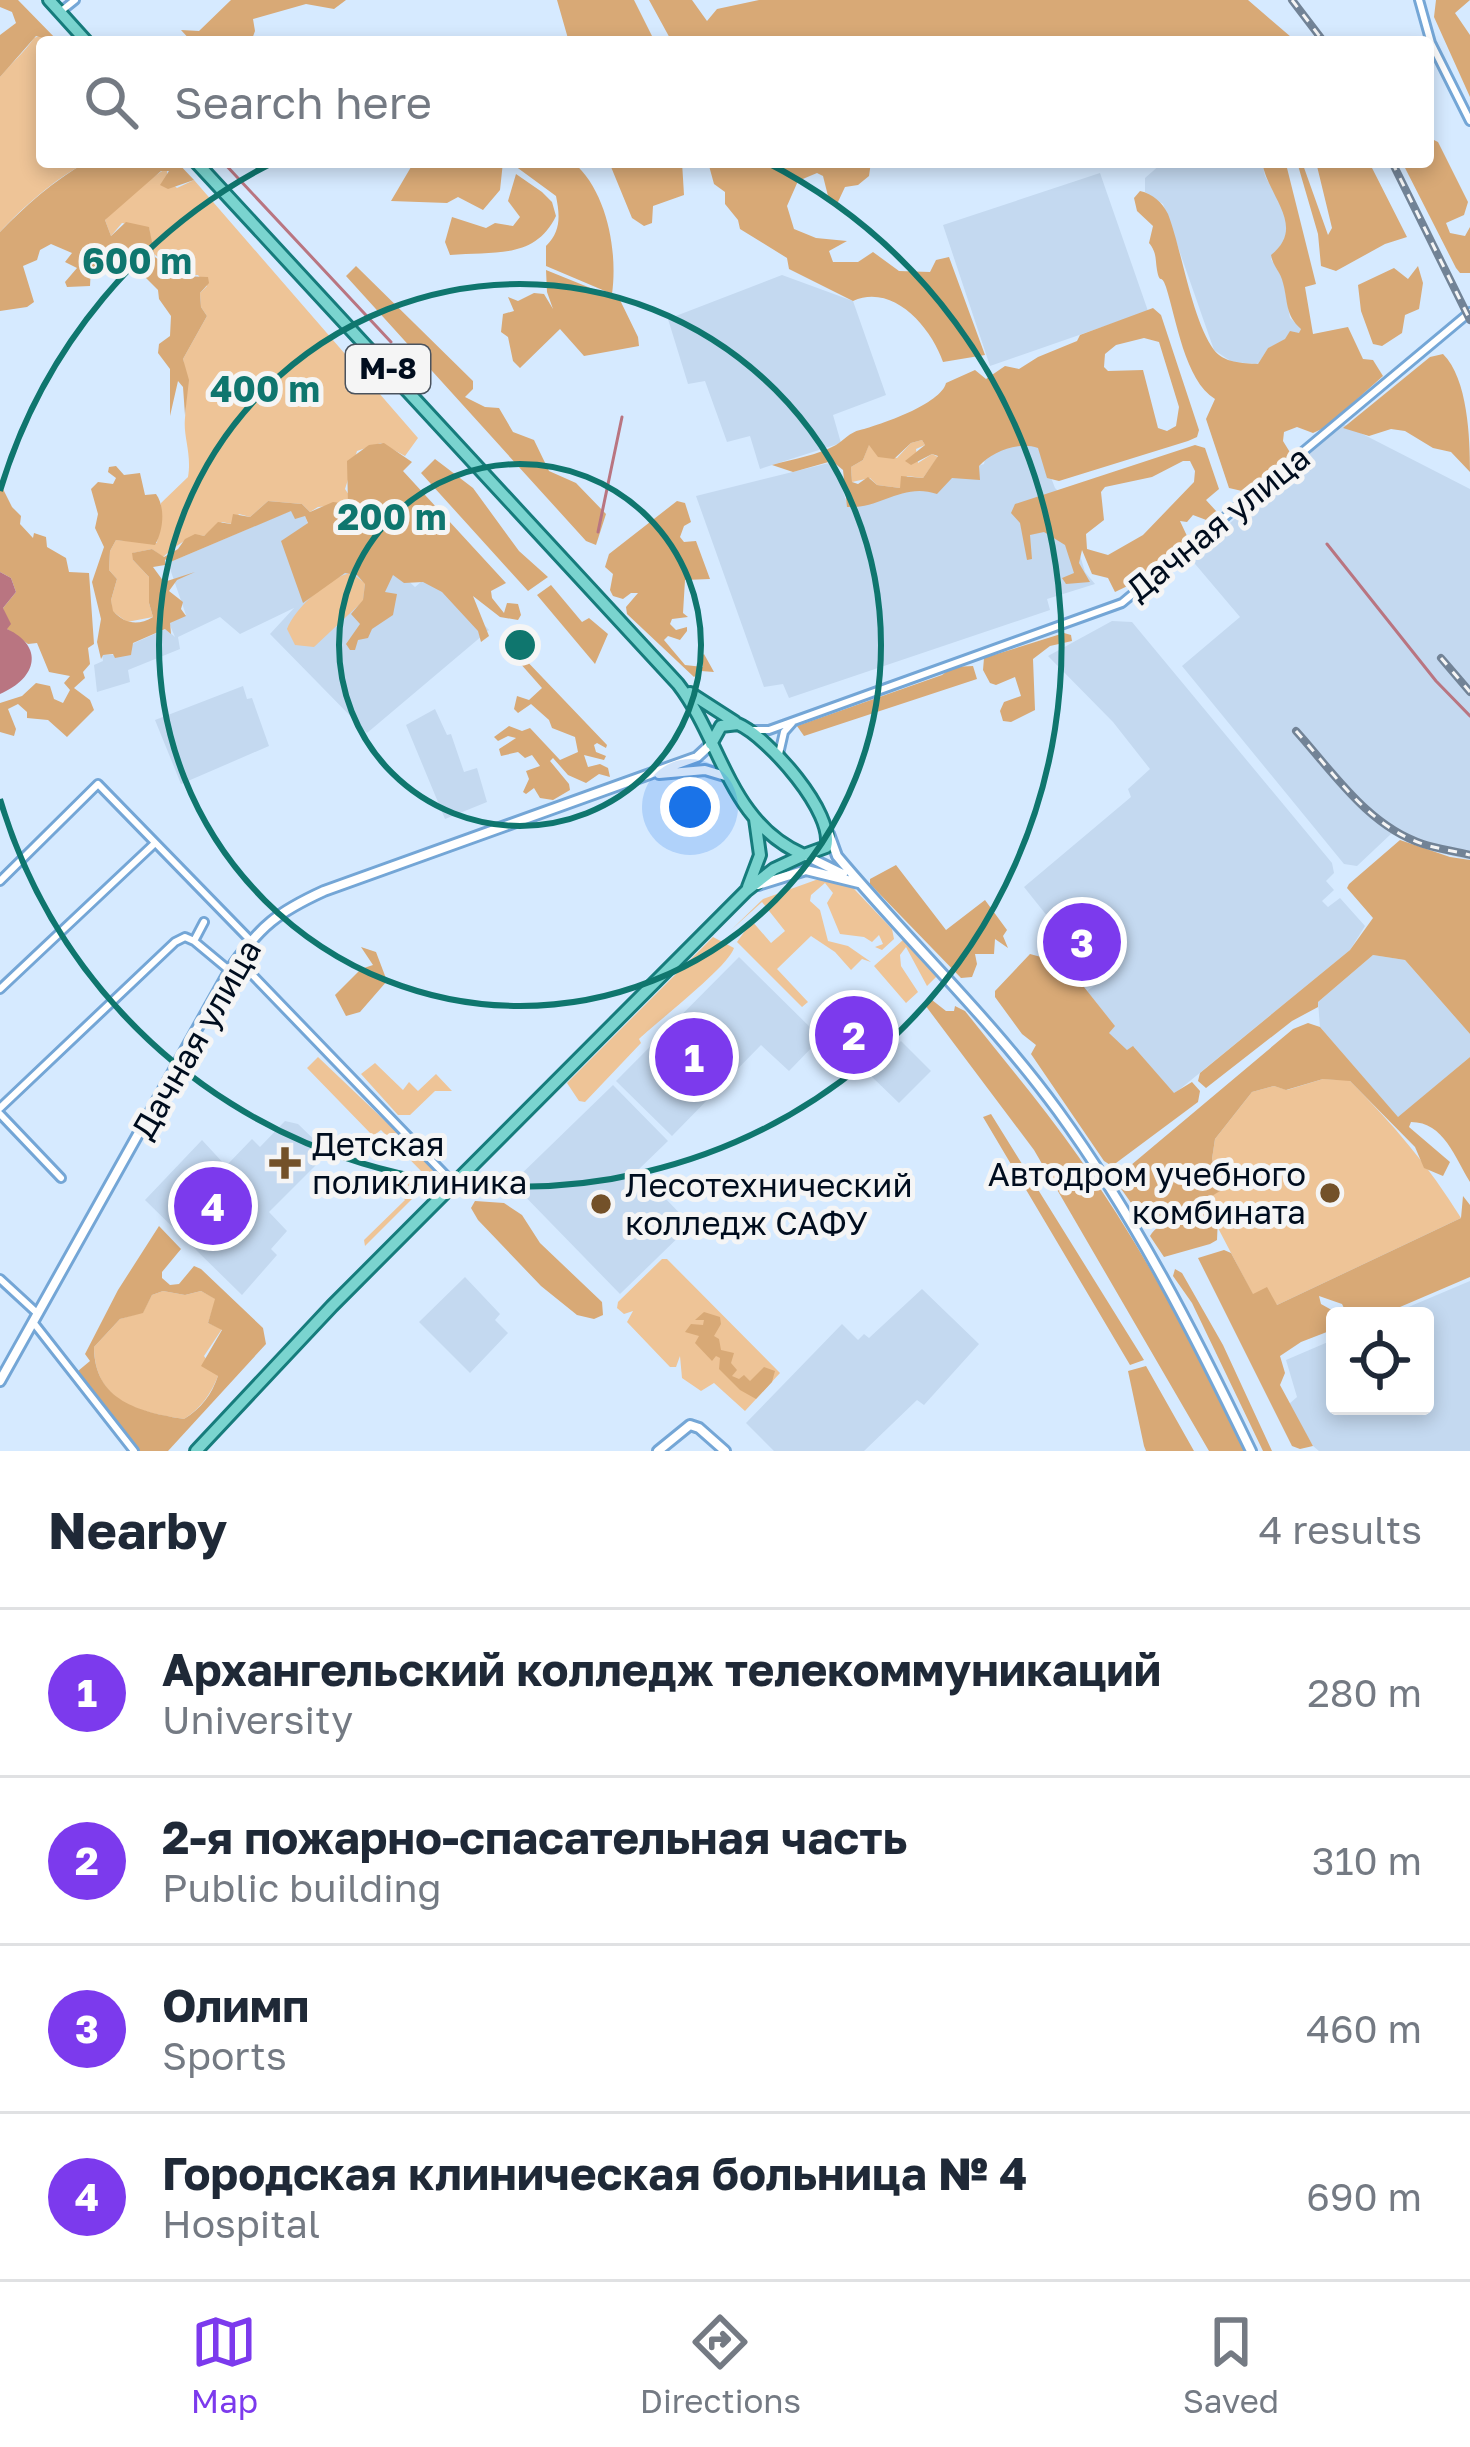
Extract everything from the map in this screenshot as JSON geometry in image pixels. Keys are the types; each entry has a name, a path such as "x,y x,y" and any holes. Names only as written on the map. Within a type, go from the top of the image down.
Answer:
{"main road":[{"path":"49,0 82,36"},
{"name":"М-8","path":"202,168 678,684 702,718 725,776 752,814 782,843 804,855"},
{"name":"М-8","path":"678,684 751,730 779,758 829,834"},
{"path":"711,744 721,726 738,724"},
{"path":"746,890 760,855 760,832 752,814"},
{"path":"196,1451 350,1288 746,890 774,869 826,848 829,834"}],"street":[{"path":"60,12 75,0"},
{"path":"1419,0 1429,36"},
{"path":"1434,49 1470,121"},
{"name":"Дачная улица","path":"751,730 769,730 1122,603 1470,312"},
{"path":"779,758 784,732 794,721"},
{"name":"Дачная улица","path":"0,1381 230,971 274,915 324,891 697,757 711,744"},
{"name":"Дачная улица","path":"640,777 705,770 725,776"},
{"path":"0,881 98,784 250,940"},
{"path":"829,834 837,856 860,884 970,999 1058,1110 1139,1232 1251,1451"},
{"path":"0,989 154,844"},
{"path":"804,855 860,884"},
{"path":"746,890 806,870 860,884"},
{"path":"194,941 204,922"},
{"path":"62,1178 0,1111 175,942 185,937 194,941 230,971"},
{"path":"238,959 454,1184"},
{"path":"0,1279 35,1318 134,1451"},
{"path":"658,1451 690,1425 725,1451"}],"shaded area":[{"path":"0,0 18,0 53,36 36,36 0,77 0,35 16,23 12,12 0,7"},
{"path":"231,0 346,0 334,9 306,4 253,19 253,36 186,36 181,30 199,31"},
{"path":"557,0 634,0 652,36 567,36"},
{"path":"649,0 692,0 707,21 717,9 759,0 1248,0 1290,36 669,36"},
{"path":"1436,0 1470,0 1455,13 1470,35 1470,97 1434,17"},
{"path":"34,38 36,168 77,168 41,193 0,232 0,77"},
{"path":"1434,140 1468,202 1464,215 1446,223 1450,233 1465,236 1470,227 1470,273 1456,268 1405,168 1434,168"},
{"path":"77,168 183,168 194,180 168,189 160,185 169,171 161,171 105,220 111,236 126,222 149,227 155,257 180,276 208,277 200,293 207,316 183,359 189,380 185,415 183,387 178,381 170,416 170,369 158,353 159,344 170,336 171,316 158,290 130,262 114,260 103,268 91,267 90,286 67,287 65,282 77,268 65,262 72,253 51,244 40,250 37,260 23,266 34,302 0,311 0,232"},
{"path":"167,168 167,179 177,188 194,180 418,438 405,456 381,443 357,451 345,489 351,498 348,504 310,512 302,504 268,501 250,517 239,514 232,524 222,522 163,557 152,549 133,553 133,560 149,577 153,617 127,622 112,611 117,579 109,570 110,551 116,540 157,543 161,503 188,477 183,359 207,316 200,293 207,286 198,275 180,276 153,253 149,228 122,223 111,236 105,220"},
{"path":"410,168 502,168 500,190 483,210 458,197 447,203 391,201"},
{"path":"518,168 579,168 585,174 608,223 612,294 546,266 546,246 558,223 556,196"},
{"path":"611,168 682,168 684,195 653,206 652,223 644,226 632,218"},
{"path":"710,168 870,168 869,176 858,185 845,187 837,204 830,204 823,176 817,173 798,181 787,206 794,229 816,238 847,241 829,251 833,262 858,262 873,252 899,271 930,272 936,260 949,257 985,355 943,362 930,335 896,303 868,297 853,301 789,269 787,258 740,229 725,204 725,192 714,184"},
{"path":"1156,168 1263,168 1288,218 1287,236 1271,259 1283,279 1290,318 1301,328 1300,333 1268,348 1258,364 1232,362 1214,350 1163,204 1145,192 1145,178"},
{"path":"1264,168 1287,168 1316,284 1305,287 1313,334 1348,327 1363,359 1373,360 1383,376 1326,427 1313,433 1297,427 1284,432 1283,441 1291,454 1242,491 1229,488 1206,419 1215,399 1189,364 1149,243 1153,226 1137,211 1134,198 1140,191 1149,194 1168,214 1193,304 1214,350 1228,360 1258,364 1268,348 1290,331 1301,329 1290,313 1271,255 1286,233 1286,222"},
{"path":"1299,168 1304,168 1328,235 1332,228 1317,168 1372,168 1407,237 1336,271 1321,266 1318,234"},
{"path":"1100,173 1148,311 990,366 943,225"},
{"path":"516,174 552,202 556,216 547,230 525,247 450,255 445,242 452,217 486,228 495,223 513,226 520,217 508,201"},
{"path":"356,266 473,381 465,397 499,408 513,432 534,440 549,471 576,483 606,514 596,545 586,541 346,276"},
{"path":"1418,266 1423,283 1419,309 1405,315 1402,333 1382,346 1373,344 1358,285 1394,268 1408,279"},
{"path":"546,270 620,300 639,346 584,356 560,329 520,368 513,361 508,337 501,332 503,314 514,311 508,297 518,301 534,293 544,294 553,309"},
{"path":"782,275 853,301 886,395 833,415 841,443 760,469 750,436 727,442 705,381 688,384 668,319"},
{"path":"1153,308 1161,315 1199,430 1197,437 1059,481 1047,478 1038,448 1014,447 979,466 980,480 952,478 937,494 913,491 859,507 847,507 843,470 832,461 793,472 772,465 821,452 856,431 909,412 942,391 946,383 975,370 986,379 1005,366 1019,369 1077,341 1080,335","holes":["1144,338 1159,342 1179,407 1176,426 1167,431 1158,428 1143,370 1108,371 1104,367 1105,354 1116,345","922,440 925,445 905,461 911,465 932,454 938,456 923,478 901,476 900,488 877,485 868,477 858,484 852,482 851,467 863,460 869,445 878,457 894,459 911,443"]},
{"path":"1443,354 1463,393 1470,472 1451,452 1433,448 1405,431 1391,429 1369,436 1343,428 1430,357"},
{"path":"1343,424 1470,489 1470,860 1423,849 1392,833 1357,866 1344,864 1182,666 1240,617 1190,558"},
{"path":"1035,436 1062,495 1085,572 1095,584 1047,599 1050,610 789,698 783,684 764,687 696,496 833,462 848,506 984,464 986,454"},
{"path":"922,440 925,445 916,449 918,463 932,454 938,457 923,478 907,476 900,488 877,485 870,478 852,482 851,467 863,460 869,444 897,458 911,443"},
{"path":"384,443 412,462 403,471 506,583 491,591 492,598 504,613 507,603 518,604 518,620 500,617 473,596 489,636 481,642 478,631 442,592 423,582 404,583 393,575 385,592 397,594 393,615 350,650 346,644 360,624 351,614 363,600 365,584 357,575 345,573 303,603 281,541 308,523 305,516 295,519 291,511 153,567 164,582 195,572 177,580 169,591 183,602 186,616 170,623 171,634 165,629 133,643 131,655 103,655 101,659 97,642 101,619 92,582 104,547 95,528 98,514 91,489 98,482 113,484 116,478 109,467 116,466 124,475 140,473 145,495 156,494 161,506 155,545 116,540 110,551 109,570 117,579 113,611 127,621 142,622 153,617 149,577 132,553 152,549 164,557 185,539 204,536 218,522 231,524 233,514 250,517 268,501 302,504 310,512 333,502 348,504 347,461 369,445"},
{"path":"1195,445 1205,448 1219,489 1206,500 1217,512 1209,521 1193,515 1187,522 1180,521 1186,543 1140,580 1115,592 1108,578 1092,574 1082,550 1079,563 1090,582 1066,584 1062,578 1074,573 1065,545 1044,532 1030,535 1032,559 1027,560 1020,523 1011,513 1015,504","holes":["1190,461 1194,482 1143,535 1108,555 1087,549 1086,534 1104,520 1101,492 1105,487 1152,477"]},
{"path":"435,459 473,488 519,551 548,577 528,591 421,473"},
{"path":"0,483 21,516 20,524 33,538 34,533 46,537 47,547 66,558 69,572 89,573 94,644 88,648 85,678 74,688 90,700 94,710 67,737 48,720 27,718 18,704 8,709 14,736 0,732 0,703 22,696 36,683 50,686 54,699 63,703 70,690 64,683 70,676 49,672 37,643 28,644 7,629 3,608 16,592 11,578 0,572"},
{"path":"677,501 685,503 691,522 680,537 684,542 696,541 710,579 685,580 683,613 688,617 672,619 670,624 676,630 687,627 687,631 680,640 668,636 664,640 685,665 703,667 704,654 714,672 701,671 694,677 627,614 626,607 638,593 623,599 613,596 613,574 605,567 609,554"},
{"path":"292,510 350,554 391,565 415,587 433,572 489,630 367,733 270,634 294,608 240,634 220,617 178,637 180,649 128,670 130,682 97,692 94,665 103,661 102,655 131,655 132,644 166,629 175,637 169,623 186,615 168,563"},
{"path":"0,572 11,578 16,592 3,608 11,624 7,629 27,644 32,662 22,679 0,694"},
{"path":"351,573 365,583 363,601 314,647 295,645 287,629 297,612 324,586"},
{"path":"551,585 582,622 589,618 608,634 595,664 537,595"},
{"path":"1112,621 1132,622 1332,863 1334,873 1326,881 1334,890 1322,901 1328,907 1340,898 1365,926 1350,950 1174,1094 1134,1047 1127,1051 1108,1033 1114,1025 1087,991 1098,983 1076,957 1082,951 1024,887 1131,797 1128,789 1150,769 1113,722 1048,656"},
{"path":"1064,633 1072,641 1050,646 1033,659 1035,710 1003,721 1004,702 1021,696 1015,677 990,683 983,670 984,658"},
{"path":"521,655 607,745 594,745 596,752 606,756 604,760 584,755 588,767 600,764 608,768 610,777 599,774 586,783 568,775 553,758 550,761 570,790 553,800 540,798 534,788 523,792 529,779 526,771 540,766 532,755 501,756 499,749 516,738 498,741 494,737 509,726 522,731 530,728 560,760 578,752 575,737 552,728 531,704 518,713 514,709 517,696 529,700 542,688 519,662"},
{"path":"973,666 977,679 804,736 797,726 953,667"},
{"path":"243,686 269,746 181,784 155,720"},
{"path":"435,709 447,735 451,734 464,772 477,768 487,802 445,819 406,725"},
{"path":"1400,840 1470,860 1470,1034 1405,960 1373,955 1318,1002 1318,1007 1292,1021 1206,1088 1198,1081 1200,1073 1350,950 1373,918 1347,888"},
{"path":"896,865 946,930 985,900 1007,930 1003,936 1008,948 995,939 994,954 975,954 972,977 961,978 870,884 870,879"},
{"path":"838,872 892,929 894,939 882,950 875,947 883,944 879,935 872,942 840,934 827,903 833,893 825,883 810,901 820,910 828,941 848,946 871,962 862,959 851,970 811,936 777,969 808,1002 802,1007 737,942 752,921 771,943 785,931 762,902 731,930 763,899"},
{"path":"713,937 734,948 729,957 639,1039 641,1043 585,1102 579,1101 567,1083"},
{"path":"903,940 937,976 927,986 906,947 900,955 901,966 918,992 906,1003 874,966"},
{"path":"361,947 376,952 387,981 360,1012 346,1016 335,995 361,969 373,965"},
{"path":"1053,948 1115,1026 1109,1033 1127,1050 1133,1046 1174,1093 1192,1082 1200,1091 1198,1102 1112,1166 1031,1054 1036,1045 995,997 995,991 1030,954 1041,957"},
{"path":"1373,955 1405,960 1470,1034 1470,1057 1398,1118 1320,1027 1318,1002"},
{"path":"739,957 821,1038 789,1071 761,1045 672,1136 616,1081"},
{"path":"932,1000 946,1011 954,1011 955,1006 965,1011 1078,1156 1168,1300 1245,1451 1209,1451 1034,1150 925,1005"},
{"path":"1308,1023 1320,1027 1398,1117 1470,1057 1470,1182 1447,1143 1432,1128 1411,1122 1409,1127 1450,1162 1443,1176 1424,1168 1415,1147 1350,1081 1323,1079 1286,1090 1274,1086 1252,1092 1215,1139 1212,1159 1220,1191 1196,1206 1146,1224 1117,1183 1118,1176 1293,1029"},
{"path":"901,1041 931,1071 899,1103 869,1074"},
{"path":"318,1057 436,1175 365,1246 364,1240 405,1200 394,1187 406,1176 413,1182 422,1172 381,1130 373,1136 307,1068"},
{"path":"375,1063 403,1090 409,1082 418,1091 436,1074 452,1091 435,1091 410,1115 398,1115 361,1074"},
{"name":"Автодром учебного комбината","path":"1323,1079 1349,1080 1409,1146 1461,1218 1277,1305 1253,1295 1218,1228 1218,1217 1202,1202 1219,1191 1212,1159 1215,1139 1252,1092 1274,1086 1287,1090"},
{"name":"Лесотехнический колледж САФУ","path":"613,1085 668,1141 638,1170 691,1225 620,1294 512,1183"},
{"path":"991,1114 1144,1360 1130,1365 983,1117"},
{"path":"285,1121 298,1124 328,1153 269,1212 287,1231 271,1249 277,1255 242,1295 145,1200 202,1140 226,1166 252,1139 260,1147"},
{"path":"1463,1196 1470,1205 1470,1277 1400,1307 1344,1307 1319,1296 1326,1307 1326,1332 1280,1356 1285,1373 1280,1385 1313,1446 1292,1446 1198,1258 1224,1250 1231,1253 1253,1294 1267,1287 1277,1305 1461,1218"},
{"path":"475,1201 504,1203 522,1215 540,1243 602,1302 603,1315 594,1319 577,1315 541,1286 478,1220 471,1208"},
{"path":"1214,1212 1217,1240 1210,1244 1164,1257 1150,1236 1178,1217"},
{"path":"159,1226 181,1249 162,1278 170,1285 179,1284 194,1266 201,1269 263,1328 266,1344 168,1451 139,1451 78,1371 90,1361 85,1354","holes":["163,1291 185,1295 201,1291 215,1299 208,1323 222,1330 201,1366 218,1376 216,1383 201,1406 184,1419 122,1401 102,1380 94,1347 120,1319 143,1313 152,1295"]},
{"path":"662,1259 780,1373 745,1411 714,1383 701,1391 682,1378 680,1356 676,1367 670,1367 627,1322 633,1311 624,1314 617,1308"},
{"path":"1175,1269 1182,1273 1223,1345 1272,1451 1263,1451 1192,1303 1173,1276"},
{"path":"465,1277 500,1314 495,1320 508,1333 470,1373 419,1322"},
{"path":"1470,1281 1470,1451 1319,1451 1289,1404 1297,1397 1286,1360 1326,1343 1326,1415 1434,1415 1434,1307 1408,1307"},
{"path":"922,1289 979,1344 924,1405 917,1400 864,1451 774,1451 746,1423 842,1324 858,1340 864,1334 869,1338"},
{"path":"163,1291 185,1295 201,1291 216,1299 208,1323 222,1329 204,1356 218,1376 205,1400 184,1419 122,1401 102,1381 96,1366 94,1347 120,1319 143,1312 152,1295"},
{"path":"704,1312 720,1317 714,1336 721,1350 734,1353 731,1363 737,1370 732,1376 744,1375 750,1381 764,1367 775,1371 772,1382 756,1399 719,1369 720,1358 712,1361 695,1343 699,1336 685,1332 691,1324 703,1325 704,1320 695,1320"},
{"path":"1146,1366 1194,1451 1146,1451 1128,1371"}],"waterway":[{"path":"229,168 391,342"},
{"path":"598,532 622,417"},
{"path":"1327,544 1436,681 1470,716"}],"railway":[{"path":"1292,0 1319,36"},
{"path":"1395,168 1470,320"},
{"path":"1441,658 1470,692"},
{"path":"1296,731 1385,825 1423,844 1470,855"}],"place":[{"name":"Олимп","path":"1082,942"},
{"name":"2-я пожарно-спасательная часть","path":"854,1035"},
{"name":"Архангельский колледж телекоммуникаций","path":"694,1057"},
{"name":"Детская поликлиника","path":"285,1163"},
{"name":"Автодром учебного комбината","path":"1330,1193"},
{"name":"Лесотехнический колледж САФУ","path":"601,1204"},
{"name":"Городская клиническая больница № 4","path":"213,1206"}]}
